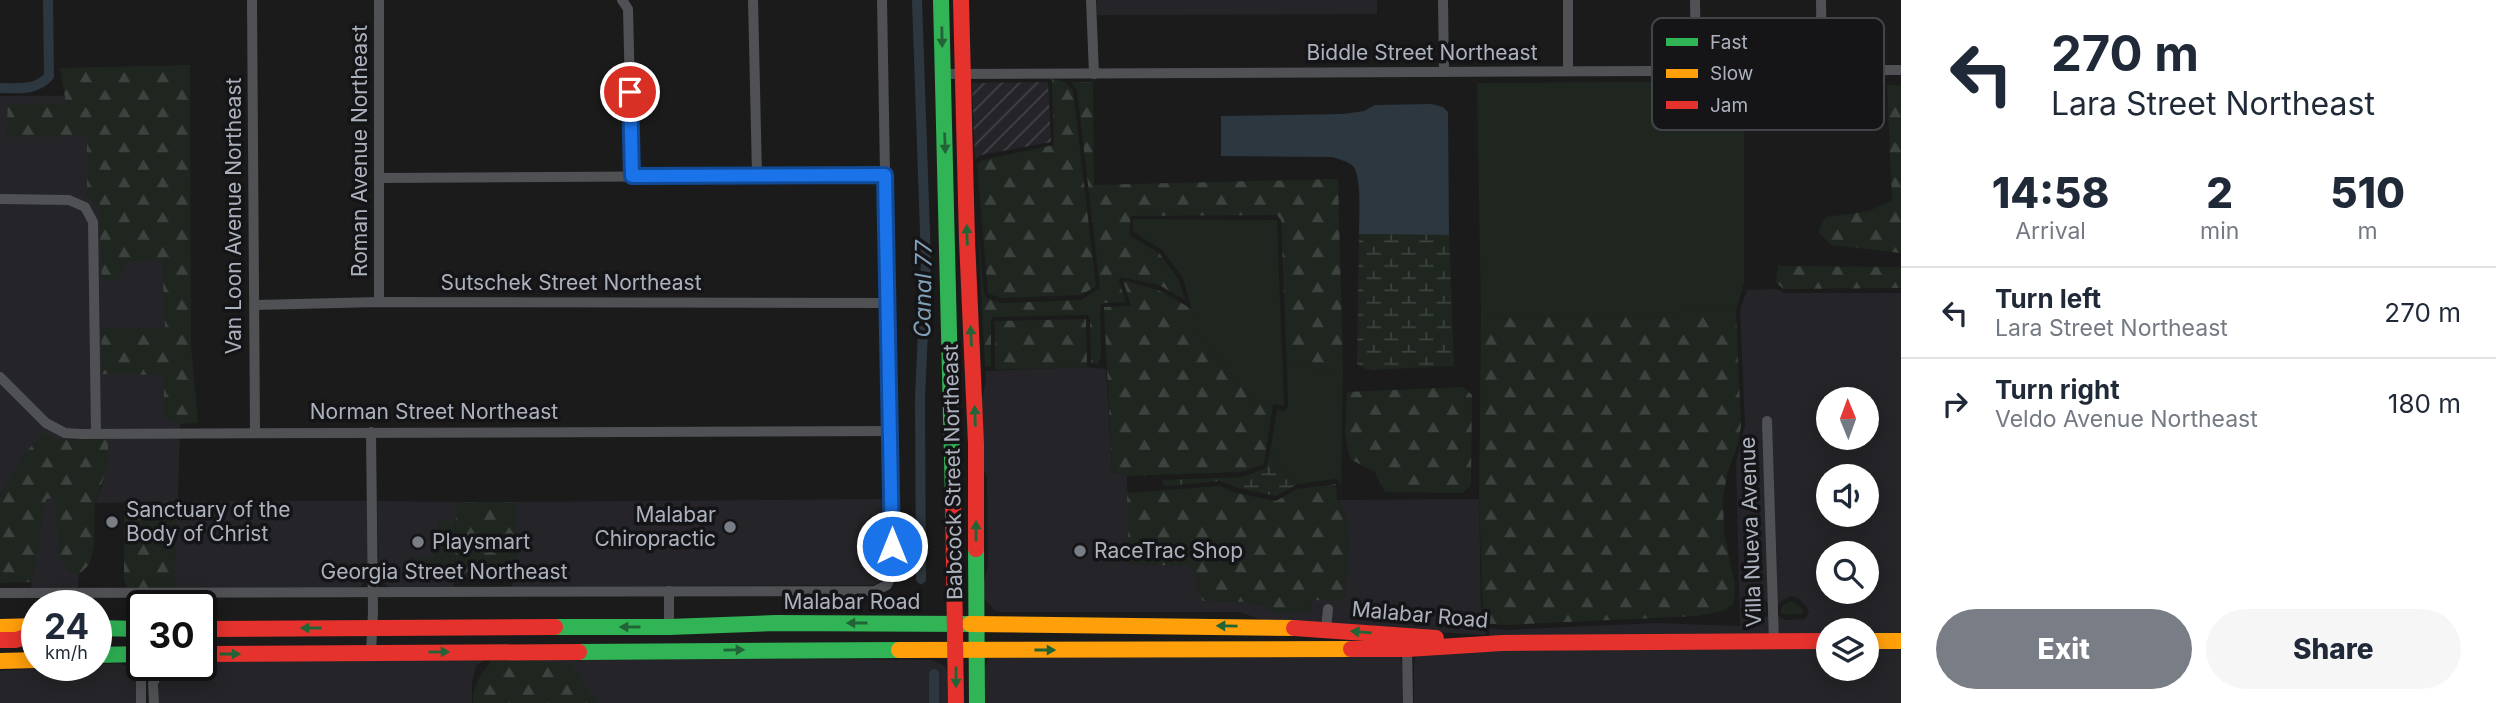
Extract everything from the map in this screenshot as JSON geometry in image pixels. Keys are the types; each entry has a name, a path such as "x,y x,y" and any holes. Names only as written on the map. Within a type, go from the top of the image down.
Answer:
{"main road":[{"name":"Babcock Street Northeast","path":"941,0 956,703"},
{"name":"Babcock Street Northeast","path":"961,0 976,444 977,703"},
{"path":"949,277 962,302 970,303"},
{"name":"Malabar Road","path":"217,629 956,623 1326,629 1407,642"},
{"path":"0,627 21,626"},
{"path":"630,651 653,641 669,627"},
{"path":"1250,648 1262,644 1317,644 1322,641 1326,629"},
{"path":"0,640 21,638"},
{"name":"Malabar Road","path":"217,654 1250,648 1407,642 1816,641"},
{"path":"1879,642 1901,641"},
{"path":"0,661 21,660"}],"street":[{"name":"Van Loon Avenue Northeast","path":"252,0 255,432"},
{"name":"Roman Avenue Northeast","path":"379,0 379,302"},
{"path":"622,0 628,9 632,176"},
{"path":"753,0 757,175"},
{"path":"882,0 891,431"},
{"path":"1091,0 1094,74"},
{"path":"1443,0 1444,72"},
{"path":"1568,0 1569,71"},
{"path":"1695,0 1695,18"},
{"path":"1821,0 1821,18"},
{"name":"Biddle Street Northeast","path":"943,74 1652,70"},
{"path":"380,178 885,175"},
{"path":"0,199 69,200 86,209 95,230 96,433"},
{"name":"Sutschek Street Northeast","path":"255,305 379,302 887,303"},
{"name":"Norman Street Northeast","path":"2,383 54,429 65,433 891,431"},
{"name":"Villa Nueva Avenue","path":"1767,421 1774,642"},
{"name":"Georgia Street Northeast","path":"217,592 874,591 887,585 892,574 891,431"},
{"path":"371,432 371,653"},
{"name":"Georgia Street Northeast","path":"0,593 126,592"},
{"path":"669,592 669,627"},
{"path":"1326,629 1328,609"},
{"path":"1407,642 1408,703"},
{"path":"141,681 141,703"},
{"path":"154,681 154,703"}],"shaded area":[{"path":"1097,0 1377,0 1377,14 1097,15"},
{"path":"1048,82 1051,142 981,155 975,160 972,83"},
{"path":"164,95 164,415 180,424 178,501 368,501 368,577 361,586 351,589 174,589 178,502 95,503 102,486 107,438 56,440 26,452 0,495 0,96"},
{"path":"1431,104 1443,107 1448,112 1449,235 1359,234 1356,171 1353,166 1340,159 1221,156 1221,116 1343,114 1364,111 1375,105"},
{"path":"1777,289 1784,293 1901,293 1901,636 1879,636 1879,618 1816,618 1816,636 1490,637 1488,628 1505,630 1656,623 1740,626 1736,462 1745,426 1740,310 1747,290","holes":["1753,595 1768,602 1769,614 1765,618 1756,619 1742,615 1741,608","1791,596 1798,598 1809,612 1805,619 1785,620 1777,615 1776,609 1780,602"]},
{"path":"1087,367 1106,369 1112,472 1127,476 1130,564 1190,566 1198,575 1197,592 1204,601 1248,602 1264,606 1276,613 1310,613 1312,600 1344,600 1349,544 1345,511 1337,500 1479,499 1481,610 1486,635 1267,622 1240,612 994,610 983,597 988,567 987,475 982,468 981,405 985,371"},
{"path":"55,498 69,572 79,574 78,588 31,588 45,499"},
{"path":"887,499 888,572 884,579 874,585 511,587 516,578 515,502"},
{"path":"377,501 456,502 454,588 389,587 383,583 379,576"},
{"path":"1816,647 1816,681 1879,681 1879,647 1901,648 1901,703 1414,703 1415,658 1422,651"},
{"path":"1400,657 1403,667 1404,703 983,703 983,672 989,658"},
{"path":"486,659 476,666 472,682 472,703 159,703 159,681 217,681 217,662"},
{"path":"533,660 932,660 946,667 949,703 597,703 586,688"},
{"path":"112,663 126,666 126,681 136,681 138,703 0,703 0,671 21,670 21,681 112,681"}],"green space":[{"path":"190,65 191,346 198,423 180,424 164,416 164,375 102,374 101,328 165,328 162,258 126,263 120,279 102,279 99,207 87,196 87,136 6,137 8,104 66,103 60,68"},
{"path":"1052,79 1063,81 1073,90 1096,286 1081,295 1001,298 988,293 977,164 982,160 1054,145"},
{"path":"1071,82 1093,82 1094,185 1338,179 1343,370 1287,366 1281,220 1277,215 1131,216 1129,235 1159,253 1179,280 1185,300 1159,285 1120,277 1119,282 1126,302 1104,303 1100,306 1101,358 1097,364 1091,363 1088,315 993,317 991,366 985,367 978,226 984,294 987,298 1001,303 1081,300 1100,288 1077,90"},
{"path":"1652,82 1652,130 1744,130 1744,284 1736,310 1481,319 1477,83"},
{"path":"1887,85 1901,85 1901,253 1831,245 1818,232 1826,217 1869,211 1892,200"},
{"path":"1133,219 1277,220 1284,406 1252,400 1198,333 1183,278 1162,250 1133,232"},
{"path":"1359,234 1449,235 1454,366 1368,370 1357,364"},
{"path":"1778,266 1901,267 1901,288 1784,289 1776,283"},
{"path":"1123,280 1158,290 1192,309 1198,333 1252,400 1273,404 1264,464 1242,472 1127,476 1112,472 1104,307 1131,306"},
{"path":"1736,310 1741,426 1727,474 1723,499 1724,533 1735,585 1734,603 1723,611 1697,616 1504,625 1483,623 1479,499 1481,319"},
{"path":"1086,319 1087,367 995,370 995,321"},
{"path":"1287,366 1343,370 1341,496 1340,482 1337,479 1298,484 1288,477 1270,452 1277,409 1285,411 1288,407"},
{"path":"1463,387 1472,395 1471,485 1463,493 1385,492 1375,472 1350,459 1345,434 1347,392"},
{"path":"45,432 56,440 108,438 108,465 95,503 94,546 89,565 79,574 69,572 60,558 55,498 46,499 32,582 0,583 0,495 26,452"},
{"path":"1270,452 1288,477 1298,484 1276,496 1238,488 1220,481 1165,486 1162,480 1242,477 1266,468"},
{"path":"1336,484 1337,501 1345,511 1349,544 1344,601 1312,600 1310,613 1276,613 1264,606 1248,602 1203,601 1197,592 1198,575 1190,566 1129,564 1127,493 1220,486 1236,493 1276,501 1297,489"},
{"path":"178,501 174,589 129,589 124,581 124,504"},
{"path":"456,502 515,502 516,578 455,577"},
{"path":"438,521 455,522 455,577 409,577 409,557 434,558 434,535 438,535"},
{"path":"1756,599 1765,603 1766,612 1745,613 1748,605"},
{"path":"1791,601 1803,609 1803,614 1785,615 1780,612 1783,605"},
{"path":"494,658 572,664 597,703 473,703 476,684"}],"waterway":[{"path":"0,88 33,86 49,76 48,0"},
{"name":"Canal 77","path":"917,0 926,262 920,399 921,579"},
{"name":"Canal 77","path":"934,674 934,703"}],"traffic: fast":[{"path":"941,0 953,500"},
{"path":"976,549 977,703"},
{"path":"555,627 775,623 970,624"},
{"path":"112,628 126,629"},
{"path":"579,652 899,650"},
{"path":"112,655 126,654"}],"traffic: slow":[{"path":"970,624 1294,628"},
{"path":"0,627 21,626"},
{"path":"1879,641 1901,641"},
{"path":"899,650 1351,649"},
{"path":"0,661 21,660"}],"traffic: jam":[{"path":"961,0 967,240 976,444 976,549"},
{"path":"953,500 956,703"},
{"path":"217,629 555,627"},
{"path":"1294,628 1436,638"},
{"path":"0,640 21,638"},
{"path":"1351,649 1407,649 1502,643 1816,641"},
{"path":"217,654 579,652"}],"place":[{"name":"Sanctuary of the Body of Christ","path":"112,522"},
{"name":"Malabar Chiropractic","path":"730,527"},
{"name":"Playsmart","path":"418,542"},
{"name":"RaceTrac Shop","path":"1080,551"}],"route":[{"path":"630,92 632,176 885,175 892,546"}]}
